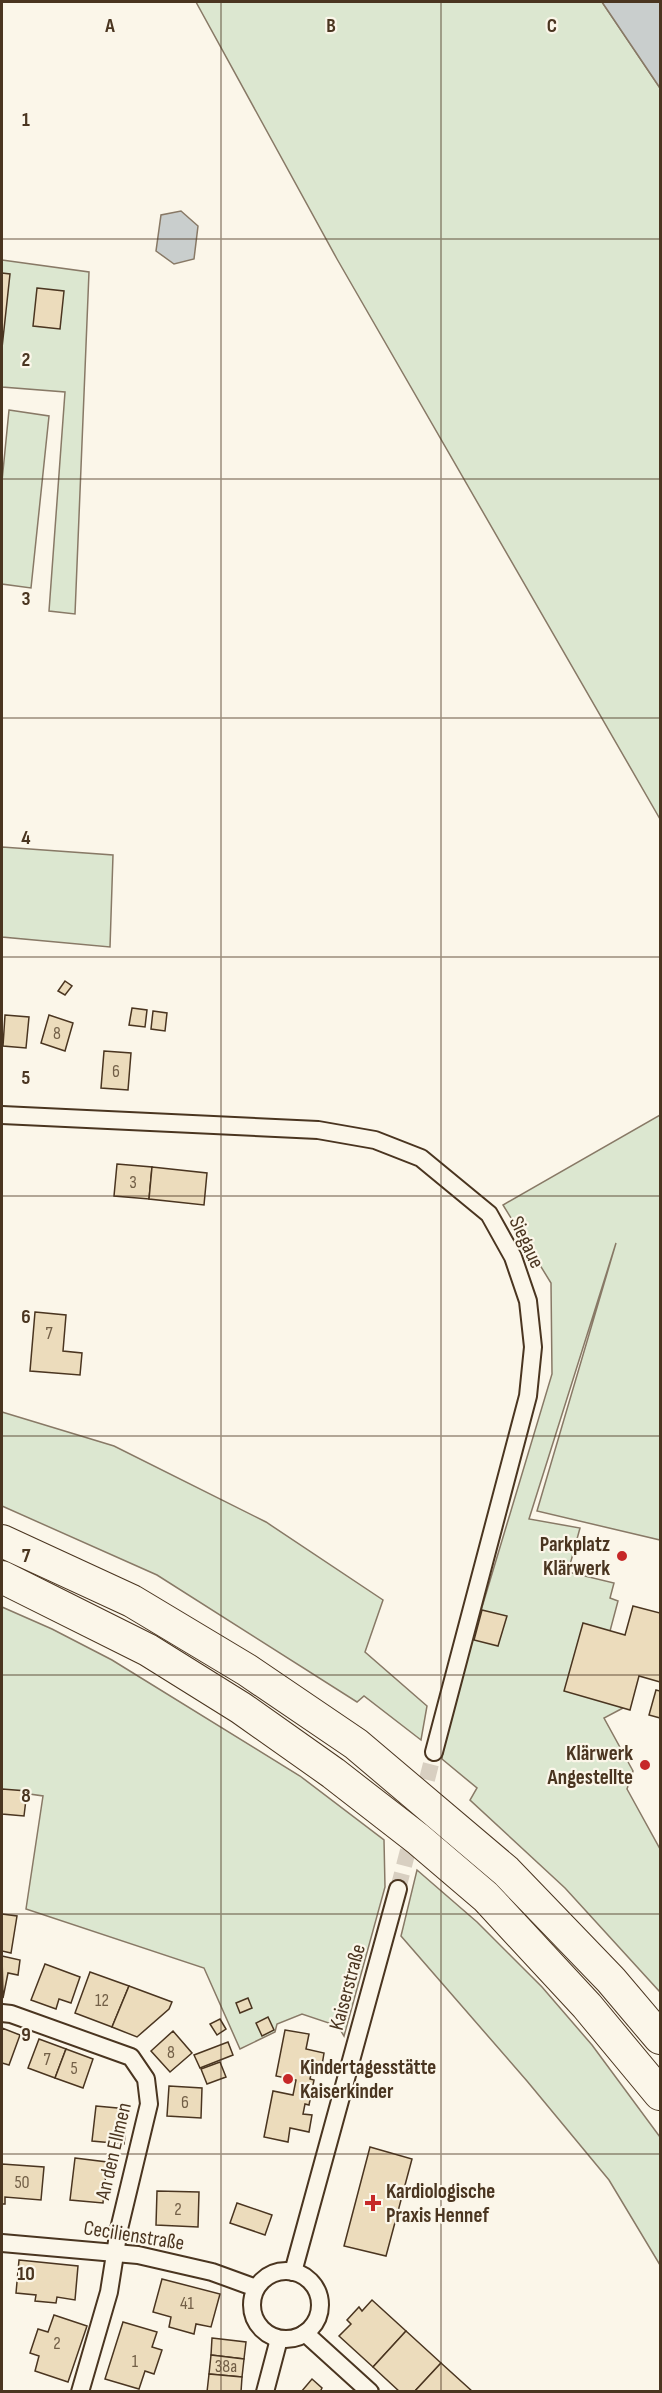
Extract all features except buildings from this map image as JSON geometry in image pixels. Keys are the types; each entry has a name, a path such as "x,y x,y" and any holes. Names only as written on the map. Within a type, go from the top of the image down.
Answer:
{"highway":[{"path":"2,1541 132,1601 247,1670 356,1744 506,1871 611,1980 660,2038"},
{"path":"2,1577 148,1650 204,1685 333,1773 399,1824 486,1897 587,2006 660,2094"}],"street":[{"name":"Siegaue","path":"2,1115 318,1130 375,1140 421,1158 489,1214 513,1257 528,1301 533,1347 528,1396 434,1752"},
{"name":"Kaiserstraße","path":"293,2272 398,1888"},
{"name":"An den Ellmen","path":"2,2013 11,2014 131,2057 146,2079 149,2104 118,2229 109,2292 80,2391"},
{"name":"Cecilienstraße","path":"2,2242 116,2252 162,2260 202,2270 256,2288"},
{"path":"276,2272 293,2272 310,2281 319,2299 317,2318 305,2333 297,2337 279,2339 260,2328 254,2319 252,2298 256,2288 268,2276 276,2272"},
{"path":"305,2333 370,2391"},
{"path":"265,2391 279,2339"}],"green space":[{"path":"196,2 602,2 660,88 660,819 337,259"},
{"path":"2,260 89,272 75,614 49,611 65,392 2,387"},
{"path":"9,410 49,416 31,588 2,584 2,481"},
{"path":"2,847 113,855 110,947 2,937"},
{"path":"660,1115 660,1540 537,1511 616,1243 529,1519 580,1528 568,1572 614,1583 610,1598 618,1601 610,1631 623,1708 604,1718 633,1771 627,1789 660,1849 660,1992 565,1888 470,1800 477,1788 442,1759 446,1727 552,1374 551,1283 503,1205"},
{"path":"2,1412 114,1446 266,1522 383,1600 365,1652 427,1706 421,1740 364,1696 357,1702 157,1575 2,1506"},
{"path":"2,1607 52,1629 112,1660 300,1776 384,1840 385,1887 344,2036 338,2026 302,2014 277,2024 275,2032 240,2049 204,1968 26,1909 43,1796 2,1790"},
{"path":"417,1870 477,1922 542,1987 592,2045 660,2137 660,2265 609,2180 527,2081 401,1936"}],"shaded area":[{"path":"602,2 660,2 660,88"},
{"path":"181,211 198,226 194,259 174,264 156,251 161,215"}],"tunnel":[{"path":"421,1803 434,1752"},
{"path":"398,1889 413,1831"}],"place":[{"name":"Parkplatz Klärwerk","path":"622,1556"},
{"name":"Klärwerk Angestellte","path":"645,1765"},
{"name":"Kindertagesstätte Kaiserkinder","path":"288,2079"},
{"name":"Kardiologische Praxis Hennef","path":"373,2203"}]}
